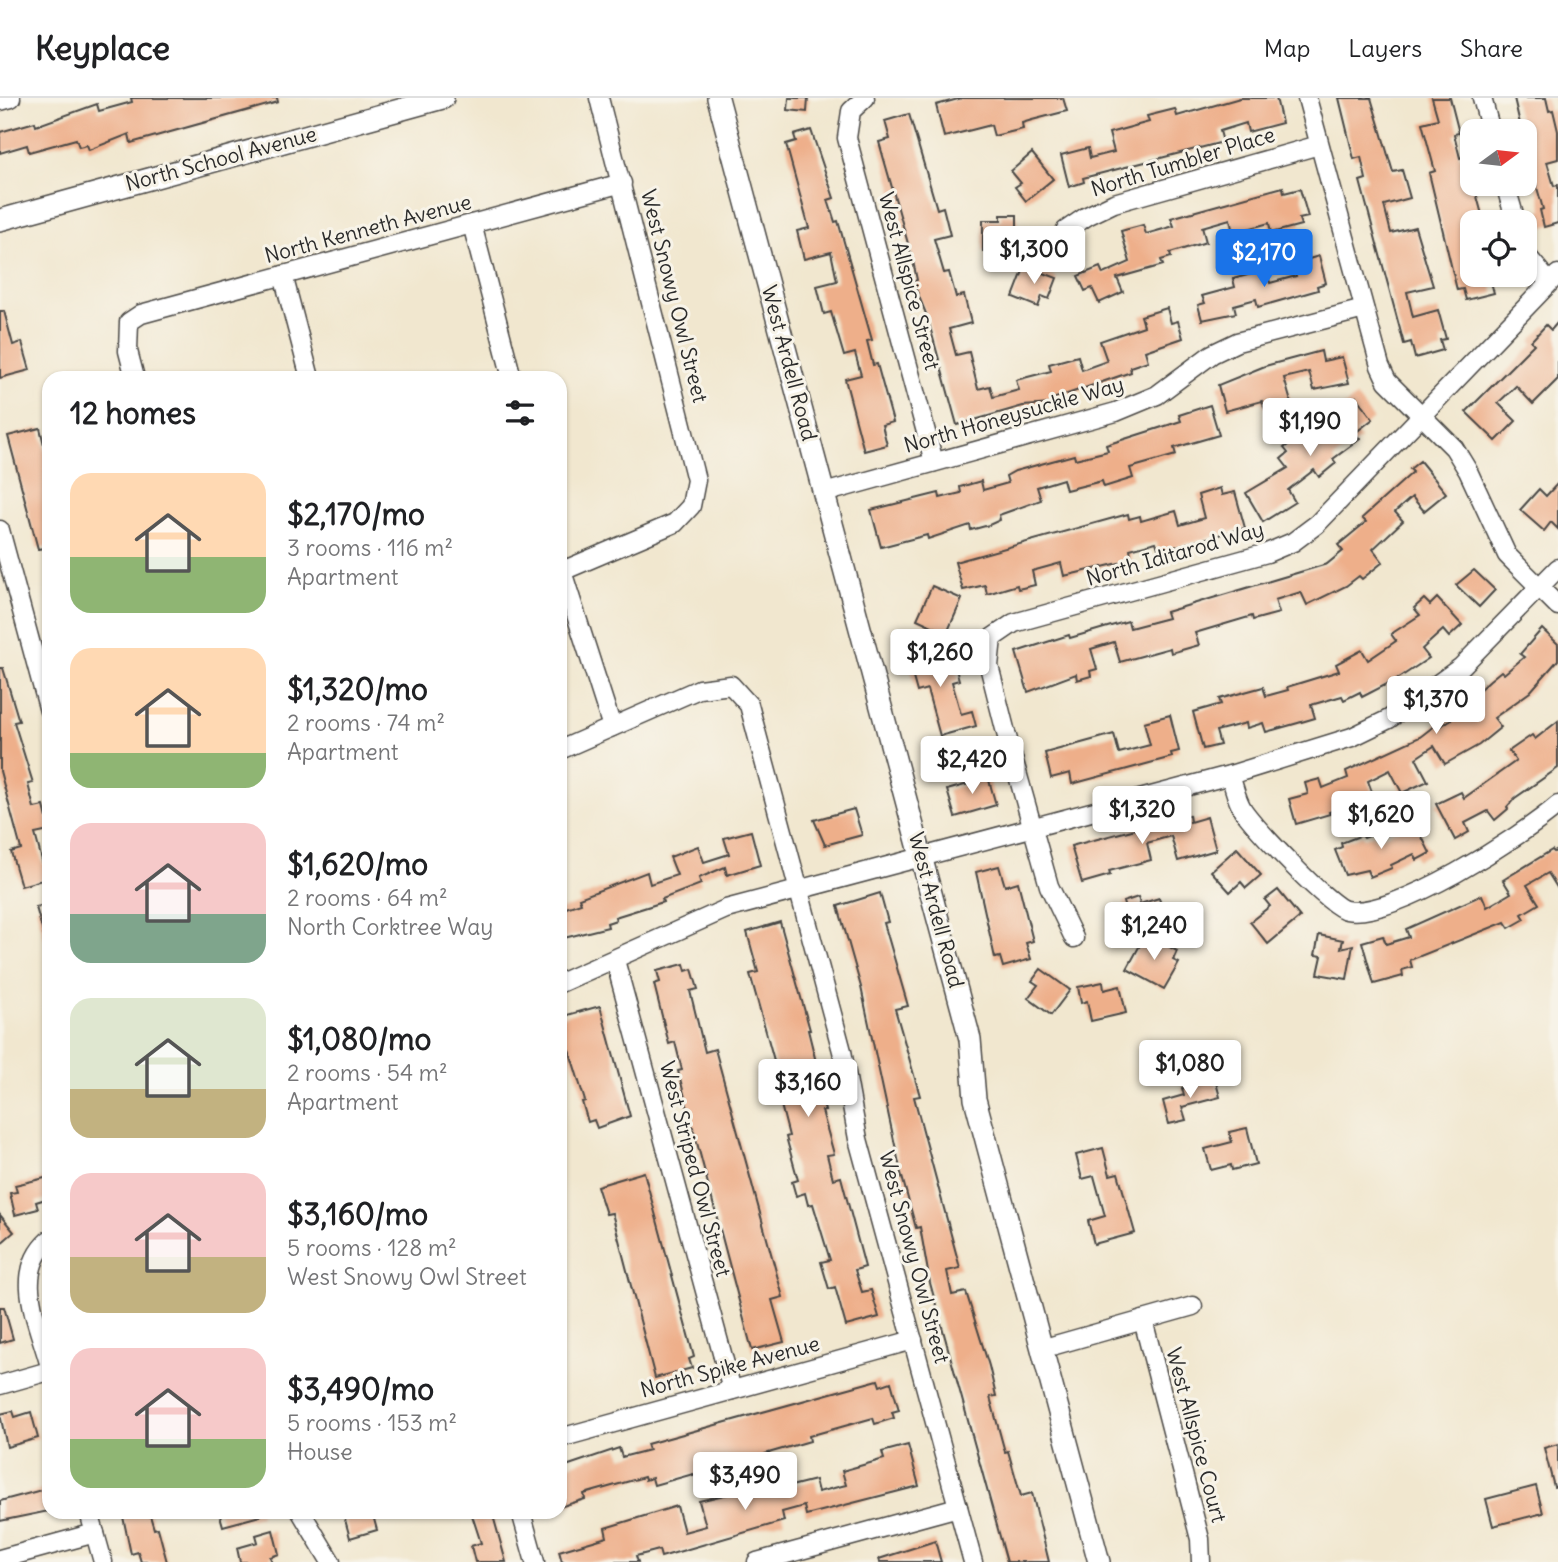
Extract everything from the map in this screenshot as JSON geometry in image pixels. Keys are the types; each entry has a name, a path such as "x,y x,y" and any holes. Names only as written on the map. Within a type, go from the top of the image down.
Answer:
{"street":[{"path":"0,101 11,98"},
{"name":"North School Avenue","path":"0,220 443,98"},
{"name":"West Snowy Owl Street","path":"567,568 675,523 691,506 696,480 599,98"},
{"name":"West Ardell Road","path":"718,98 971,1039 975,1099 1099,1562"},
{"name":"West Allspice Street","path":"865,98 850,111 847,138 934,462"},
{"path":"1307,98 1364,309 1387,381 1461,459 1507,555 1558,606"},
{"path":"1482,98 1488,119"},
{"name":"North Tumbler Place","path":"1065,231 1087,215 1115,203 1319,145"},
{"name":"North Kenneth Avenue","path":"133,371 128,351 128,322 141,314 622,183"},
{"path":"472,224 510,371"},
{"path":"1537,264 1553,278"},
{"path":"283,275 308,371"},
{"name":"North Iditarod Way","path":"1033,826 989,666 992,638 1014,623 1267,553 1293,542 1317,524 1553,278"},
{"name":"North Honeysuckle Way","path":"824,492 1116,412 1157,395 1212,354 1237,342 1364,309"},
{"path":"0,530 42,685"},
{"path":"567,981 726,909 1230,775 1352,737 1389,719 1461,667 1558,568"},
{"path":"567,588 612,727 567,747"},
{"name":"West Snowy Owl Street","path":"612,727 699,690 731,685 749,705 842,1051 858,1139 973,1562"},
{"path":"1230,775 1241,806 1250,819 1315,887 1342,910 1357,911 1377,906 1433,885 1503,846 1532,827 1558,804"},
{"path":"1033,826 1049,886 1074,938"},
{"name":"West Striped Owl Street","path":"615,960 732,1390"},
{"path":"42,1247 29,1267 28,1285 42,1337"},
{"path":"1041,1349 1193,1306"},
{"name":"West Allspice Court","path":"1143,1320 1200,1539 1201,1562"},
{"name":"North Spike Avenue","path":"567,1436 913,1340"},
{"path":"0,1385 42,1373"},
{"path":"757,1562 958,1507"},
{"path":"91,1519 103,1562"},
{"path":"306,1519 331,1562"},
{"path":"523,1519 534,1562"},
{"path":"0,1559 95,1533"}],"building":[{"path":"131,98 277,98 278,102 131,143 129,134 89,150 87,145 79,147 76,139 29,152 27,145 0,153 0,132 35,122 36,126 97,104 99,111 132,102"},
{"path":"789,98 808,98 807,112 788,110"},
{"path":"962,98 1063,98 1067,111 1022,123 1023,129 994,136 991,125 944,137 936,105"},
{"path":"1240,98 1276,98 1282,123 1248,132 1246,123 1220,131 1223,142 1083,178 1084,182 1069,187 1061,155 1088,148 1090,158 1114,152 1109,133 1149,122 1147,116 1175,109 1177,116"},
{"path":"1339,98 1371,98 1393,172 1402,170 1410,198 1384,205 1391,233 1415,227 1433,286 1407,292 1413,317 1438,310 1446,339 1440,340 1443,350 1415,358 1411,342 1404,344 1360,181 1366,179 1361,157 1354,159"},
{"path":"1432,98 1450,98 1459,133 1454,134 1460,158 1460,196 1477,196 1481,210 1460,210 1460,287 1492,287 1494,293 1466,300 1463,289 1457,290 1429,173 1435,171 1422,123 1438,119"},
{"path":"1514,98 1546,98 1549,111 1553,110 1558,131 1558,159 1547,162 1554,186 1558,185 1558,223 1544,227 1540,210 1543,209 1537,188 1537,119 1519,119"},
{"path":"909,114 937,209 943,207 950,235 934,239 944,273 949,272 956,297 964,295 971,323 949,329 956,355 969,352 978,389 990,386 993,397 1019,390 1016,380 1051,371 1049,364 1078,356 1082,370 1107,361 1100,341 1144,326 1141,316 1167,308 1171,323 1178,321 1183,338 1145,351 1148,361 1130,367 1131,372 1050,400 1051,404 1023,406 957,425 927,316 913,282 917,280 913,261 879,142 890,139 885,121"},
{"path":"811,130 834,198 828,200 835,222 838,221 872,340 867,341 873,365 877,364 893,422 882,425 887,445 864,451 845,379 861,375 855,353 844,356 831,312 824,314 817,286 837,281 831,252 804,259 797,231 809,228 786,144 796,141 794,135"},
{"path":"1032,153 1053,179 1026,201 1015,187 1021,183 1011,171"},
{"path":"1283,187 1284,193 1300,189 1308,217 1299,219 1301,225 1271,233 1269,223 1233,233 1230,219 1202,227 1206,242 1170,253 1171,257 1161,260 1163,265 1117,278 1123,292 1099,303 1092,288 1085,291 1078,276 1100,267 1103,274 1130,262 1121,231 1143,225 1146,234 1174,226 1171,218"},
{"path":"1001,215 1017,215 1017,241 1011,241 1011,251 983,251 983,220 1001,220"},
{"path":"1319,256 1326,283 1317,286 1318,290 1258,307 1256,299 1234,305 1236,313 1202,320 1198,305 1205,303 1202,296 1235,287 1233,279 1266,270 1270,283 1296,276 1292,264"},
{"path":"1025,266 1057,278 1049,299 1042,296 1038,307 1013,297"},
{"path":"0,311 4,311 13,345 22,342 30,370 0,378"},
{"path":"1558,322 1558,379 1533,404 1516,386 1498,403 1516,421 1496,441 1466,412 1534,344 1531,341 1546,325 1551,330"},
{"path":"1321,351 1323,361 1342,357 1349,383 1314,390 1309,372 1284,378 1291,402 1265,409 1262,401 1225,411 1218,385 1265,366"},
{"path":"1356,397 1373,419 1355,433 1360,439 1333,459 1336,463 1319,477 1314,470 1288,490 1295,502 1263,522 1246,493 1288,468 1281,459 1288,453 1284,448 1309,429 1312,432"},
{"path":"1210,405 1219,435 1174,448 1176,455 1130,468 1133,478 1104,487 1102,481 1066,490 1063,479 1037,487 1041,500 999,515 1000,520 989,525 971,530 970,525 928,539 927,535 881,547 871,510 939,493 940,498 961,493 960,487 981,481 983,490 1008,483 1006,476 1015,471 1074,455 1075,459 1108,451 1106,445 1181,421 1179,415"},
{"path":"40,428 42,548 38,549 8,436"},
{"path":"1420,461 1446,493 1424,511 1412,497 1395,512 1403,521 1373,549 1383,562 1362,579 1359,576 1346,586 1307,605 1301,592 1275,600 1279,613 1253,620 1252,616 1195,633 1199,645 1171,653 1170,648 1120,662 1114,642 1091,649 1097,669 1090,671 1091,676 1077,680 1076,674 1028,692 1016,652 1069,635 1070,638 1128,621 1130,628 1168,618 1166,612 1327,564 1343,551 1338,545 1366,522 1362,518 1413,472 1410,469"},
{"path":"1558,483 1558,529 1551,522 1544,531 1520,510 1539,489 1546,496"},
{"path":"1220,488 1222,495 1235,492 1245,528 1159,551 1156,542 1130,549 1132,560 1064,576 1061,563 1032,571 1035,585 1018,589 1017,585 987,594 985,585 963,590 955,562 1128,514 1129,519 1140,516 1141,521 1176,511 1180,525 1204,518 1198,495"},
{"path":"1474,570 1495,590 1479,607 1456,585"},
{"path":"932,586 962,599 947,633 917,619"},
{"path":"1437,598 1462,625 1449,637 1443,630 1422,649 1429,658 1399,678 1362,697 1360,692 1344,700 1342,696 1311,705 1315,718 1298,723 1266,732 1263,723 1247,728 1246,723 1216,731 1220,745 1203,749 1193,712 1221,704 1219,699 1263,687 1266,696 1288,690 1287,687 1339,671 1336,664 1362,650 1368,660 1396,641 1391,634 1420,615 1414,608 1424,599 1430,605"},
{"path":"1542,629 1558,644 1558,660 1530,692 1494,718 1501,727 1479,745 1445,764 1434,746 1416,758 1428,781 1402,793 1390,770 1368,781 1373,795 1329,812 1330,814 1296,824 1289,799 1308,794 1305,783 1320,779 1323,788 1348,778 1346,771 1420,737 1438,723 1441,726 1463,711 1460,707 1490,680 1501,671 1504,674 1524,657 1520,654"},
{"path":"943,642 934,663 953,658 959,680 952,682 961,714 972,711 976,726 940,736 927,689 917,692 909,663 915,662 912,651"},
{"path":"0,668 3,668 19,721 14,722 33,783 28,784 34,808 42,806 42,832 35,834 42,860 42,880 21,886 11,852 21,849 0,771"},
{"path":"1170,715 1179,751 1171,753 1172,757 1072,784 1070,773 1051,778 1045,753 1114,734 1119,753 1150,745 1144,722"},
{"path":"1558,721 1558,768 1515,798 1508,809 1495,820 1488,811 1465,823 1469,832 1455,840 1436,804 1461,792 1464,798 1516,761 1509,751 1532,735 1535,739"},
{"path":"987,773 996,805 955,817 947,790 972,783 970,777"},
{"path":"854,809 862,835 825,845 814,820"},
{"path":"1189,815 1190,822 1207,817 1216,850 1178,861 1171,836 1147,843 1151,860 1109,871 1110,875 1082,883 1071,846"},
{"path":"1415,823 1430,853 1417,860 1414,854 1391,865 1392,868 1370,877 1367,870 1345,875 1335,850 1342,847 1341,843 1362,835 1364,838 1374,834 1375,839"},
{"path":"751,831 760,865 727,875 725,867 699,878 701,884 662,899 663,902 615,917 616,920 607,923 608,927 567,937 567,908 581,903 579,898 647,872 650,884 677,875 670,857 698,846 704,862 729,854 724,838"},
{"path":"1237,848 1261,875 1246,888 1241,882 1230,892 1211,871"},
{"path":"1552,850 1558,850 1558,889 1548,873 1527,885 1539,904 1522,914 1525,919 1509,928 1505,922 1410,960 1412,967 1402,970 1403,976 1374,984 1362,942 1383,936 1386,944 1409,937 1406,929 1482,895 1487,907 1511,893 1503,880"},
{"path":"999,866 1005,886 1018,882 1033,941 1026,943 1031,959 1003,967 1000,957 995,958 976,872"},
{"path":"1278,890 1300,917 1268,944 1250,922 1270,906 1265,900"},
{"path":"880,893 888,922 884,923 908,1006 895,1009 920,1096 914,1097 960,1268 947,1271 952,1295 966,1292 989,1366 996,1396 990,1397 1005,1452 1008,1451 1021,1496 1032,1493 1049,1562 1007,1562 930,1283 920,1227 916,1228 901,1173 861,987 838,906"},
{"path":"1138,897 1140,904 1159,898 1167,926 1133,936 1123,902"},
{"path":"42,906 42,929 36,907"},
{"path":"780,922 810,1030 816,1062 812,1063 815,1071 808,1073 814,1096 821,1094 825,1111 822,1111 834,1154 827,1155 833,1179 841,1177 865,1267 855,1270 862,1292 871,1290 879,1317 846,1326 835,1287 829,1289 821,1262 830,1260 813,1204 808,1205 805,1193 796,1196 792,1182 798,1180 786,1137 789,1136 780,1101 785,1100 750,974 758,972 747,932"},
{"path":"1146,934 1177,951 1173,960 1179,963 1164,989 1127,969"},
{"path":"1319,935 1343,940 1341,948 1353,945 1347,979 1318,974 1322,956 1315,955"},
{"path":"684,964 686,971 692,969 698,989 690,991 705,1052 715,1049 783,1297 772,1300 784,1342 752,1350 678,1071 682,1070 675,1042 669,1044 654,984 660,982 657,971"},
{"path":"1041,969 1070,990 1051,1015 1028,998 1038,985 1032,981"},
{"path":"1103,982 1104,990 1120,986 1126,1013 1091,1021 1087,1001 1081,1003 1078,987"},
{"path":"600,1006 630,1116 597,1128 594,1120 588,1122 582,1102 585,1101 567,1046 567,1015"},
{"path":"1215,1079 1220,1097 1182,1107 1186,1120 1169,1124 1163,1101 1184,1095 1182,1088"},
{"path":"1247,1128 1256,1164 1232,1170 1231,1165 1211,1170 1205,1149 1232,1142 1229,1132"},
{"path":"1103,1148 1110,1175 1118,1173 1135,1233 1094,1244 1088,1221 1105,1216 1094,1176 1082,1179 1076,1155"},
{"path":"644,1172 694,1357 689,1359 692,1368 655,1378 612,1213 606,1214 597,1186"},
{"path":"42,1179 42,1200 36,1202 38,1209 15,1215 10,1193 17,1192 15,1185"},
{"path":"0,1215 14,1232 0,1244"},
{"path":"0,1307 4,1307 13,1339 0,1343"},
{"path":"878,1380 880,1386 891,1382 899,1410 892,1412 894,1418 875,1424 873,1418 809,1436 810,1441 765,1454 766,1457 654,1485 652,1478 645,1480 644,1477 584,1494 585,1499 567,1505 567,1466 619,1448 622,1457 649,1450 647,1444"},
{"path":"13,1411 15,1417 31,1412 38,1438 7,1447 0,1414"},
{"path":"1558,1444 1558,1487 1554,1487 1544,1448"},
{"path":"908,1445 919,1486 806,1515 804,1506 782,1512 784,1521 661,1557 659,1550 636,1556 638,1562 562,1562 559,1551 607,1537 605,1528 677,1506 684,1532 706,1526 699,1501 774,1483 775,1490 815,1480 818,1492 846,1485 842,1471 884,1459 882,1452"},
{"path":"1536,1486 1543,1513 1493,1526 1486,1499"},
{"path":"42,1490 42,1512 0,1521 0,1501"},
{"path":"124,1519 151,1519 154,1529 158,1528 167,1562 141,1562 138,1552 131,1554"},
{"path":"221,1519 249,1519 223,1526"},
{"path":"345,1519 374,1519 377,1530 350,1538"},
{"path":"473,1519 494,1519 506,1562 475,1562 471,1546 481,1543"},
{"path":"273,1530 279,1554 270,1557 272,1562 240,1562 237,1548 258,1542 256,1535"},
{"path":"935,1541 941,1562 880,1562 879,1559"}]}
